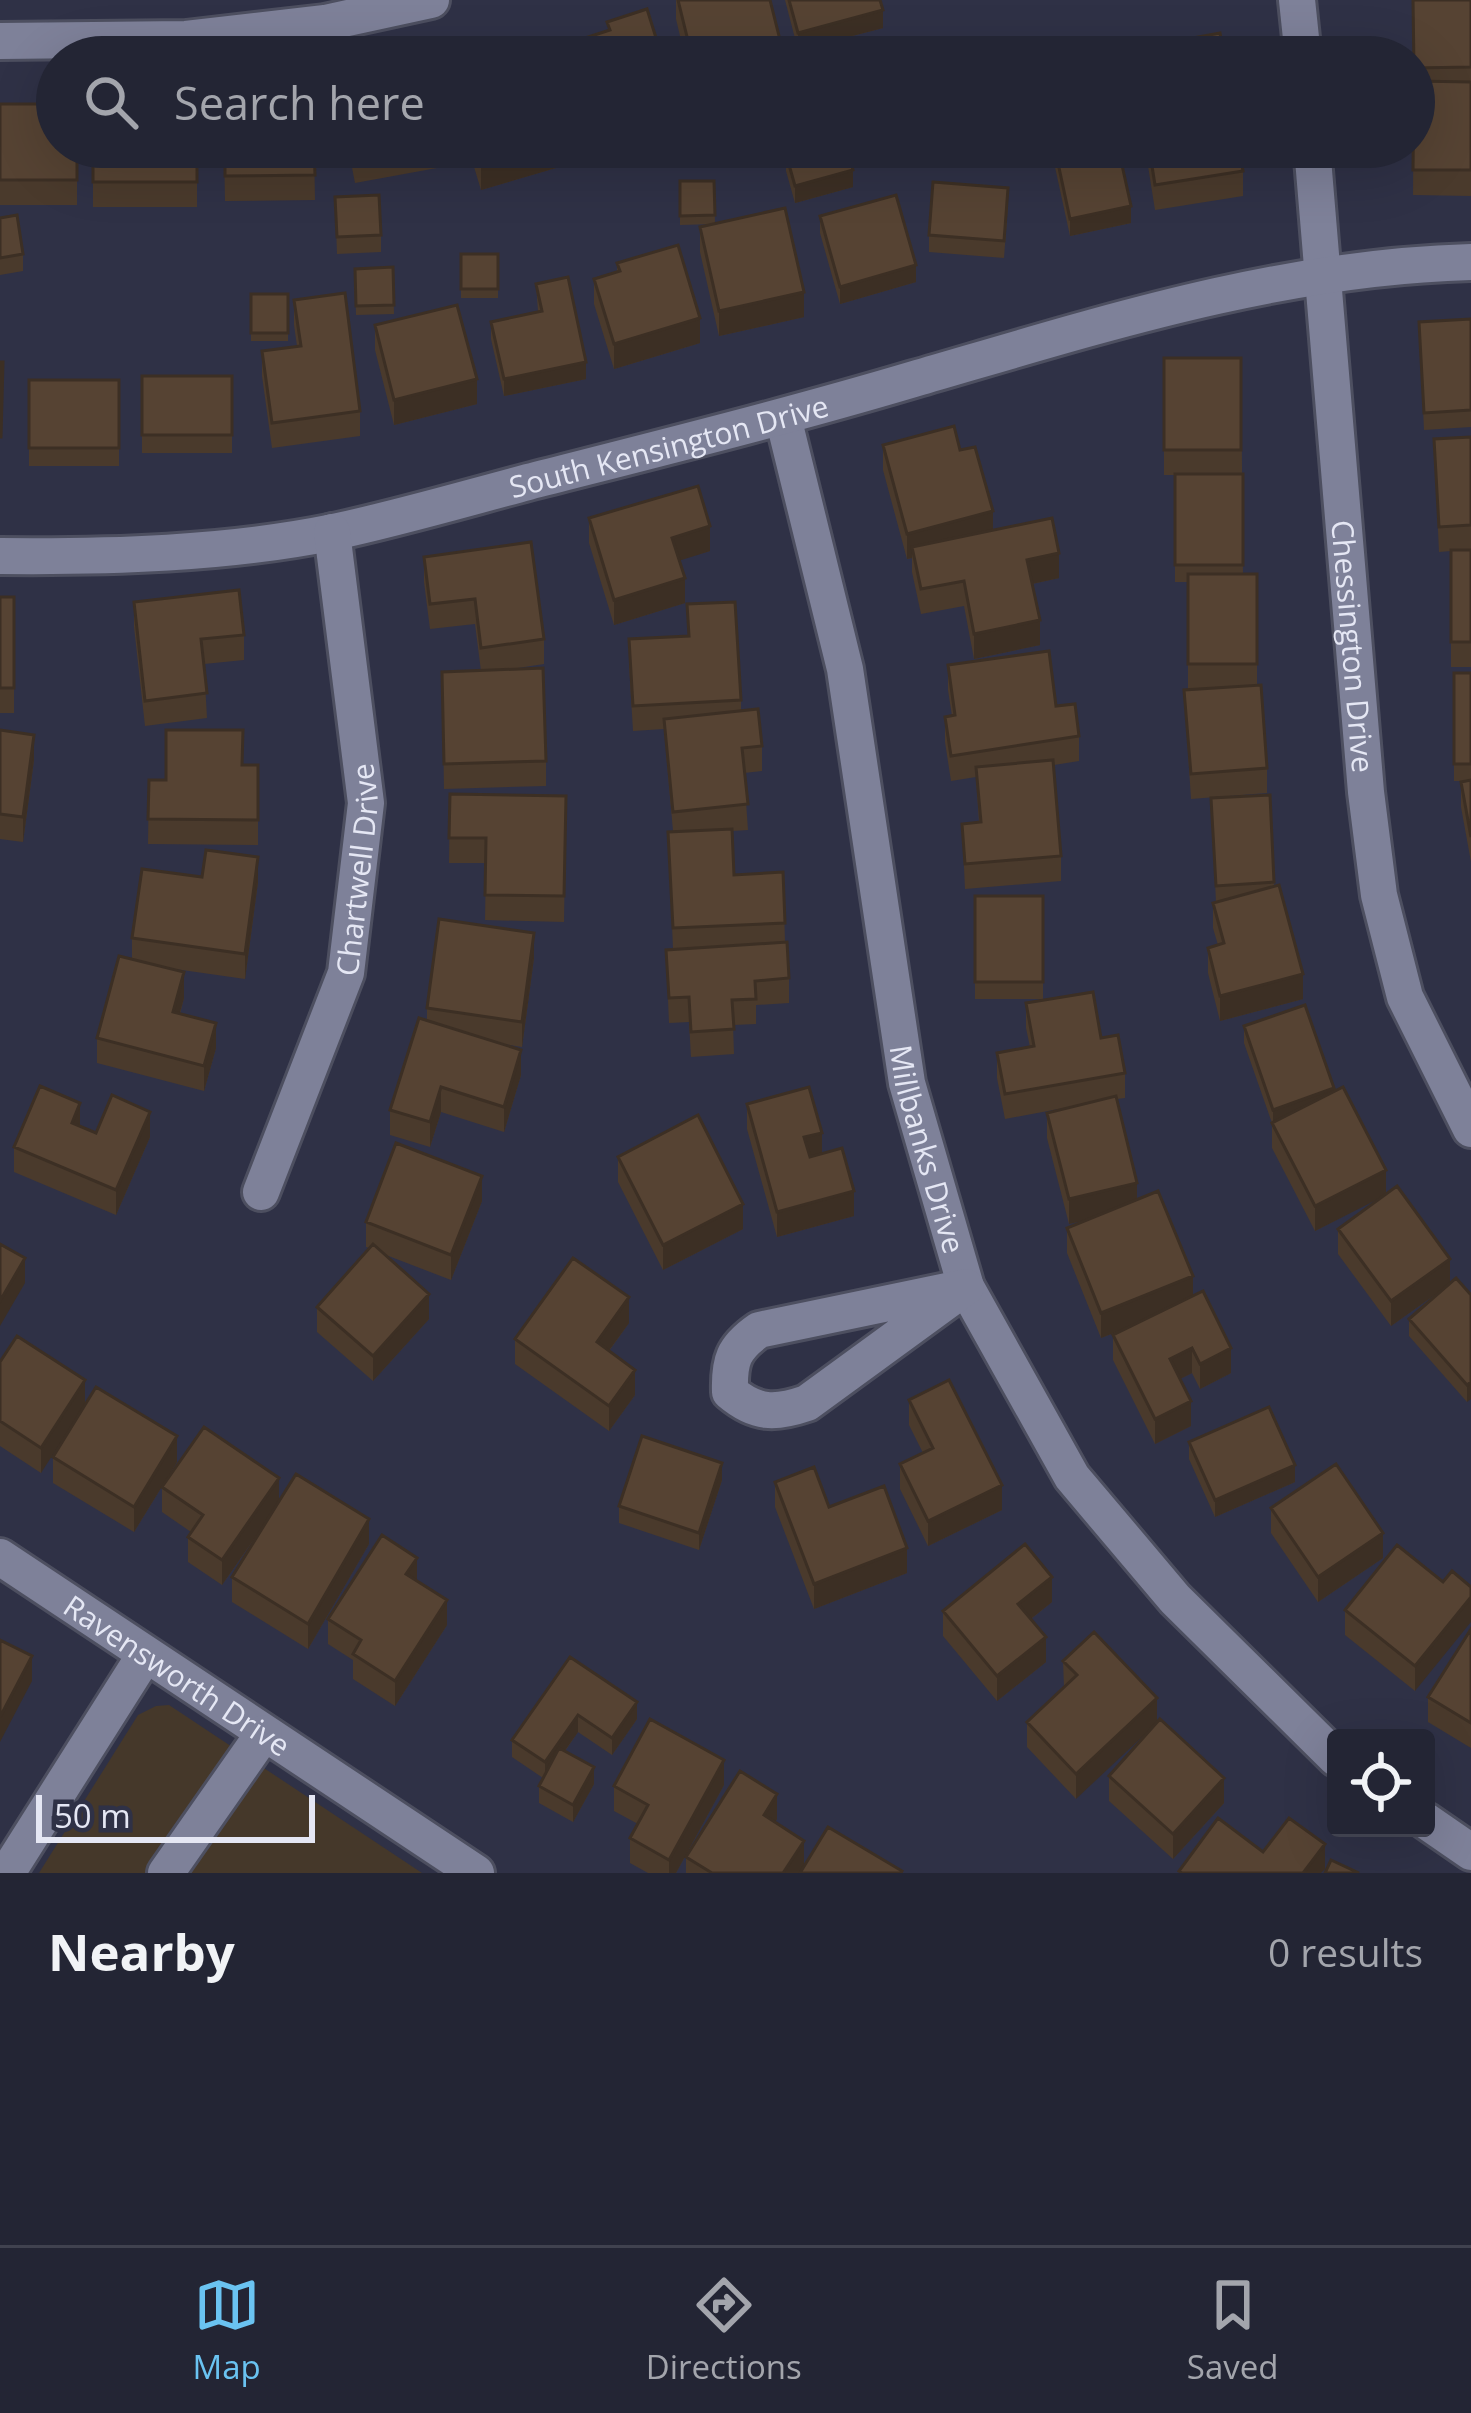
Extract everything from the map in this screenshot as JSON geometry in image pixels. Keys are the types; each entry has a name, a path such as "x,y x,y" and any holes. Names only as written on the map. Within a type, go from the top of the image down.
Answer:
{"street":[{"path":"212,36 325,23 431,0"},
{"path":"1297,0 1301,36"},
{"path":"0,41 36,41"},
{"name":"Chessington Drive","path":"1314,168 1378,895 1405,997 1471,1130"},
{"name":"South Kensington Drive","path":"0,556 77,557 202,549 332,532 783,417 1244,288 1325,273 1471,262"},
{"name":"Millbanks Drive","path":"783,417 845,670 908,1083 966,1287 1072,1477 1175,1599 1327,1749"},
{"name":"Chartwell Drive","path":"261,1192 346,974 366,803 332,532"},
{"path":"966,1287 807,1403 781,1412 750,1409 730,1392 729,1363 739,1344 759,1330 966,1287"},
{"name":"Ravensworth Drive","path":"0,1557 476,1873"},
{"path":"7,1873 145,1655"},
{"path":"166,1873 264,1733"},
{"path":"1435,1827 1471,1852"}],"shaded area":[{"path":"169,1705 422,1873 39,1873 138,1715"}],"building":[{"path":"678,0 770,0 779,36 687,36"},
{"path":"789,0 880,0 883,10 798,33"},
{"path":"1413,0 1471,0 1471,67 1435,68 1435,36 1414,36"},
{"path":"647,9 655,36 591,36 610,30 607,22"},
{"path":"1435,81 1471,82 1471,170 1413,170 1435,168"},
{"path":"0,104 36,104 36,168 77,168 77,180 0,180"},
{"path":"93,168 197,168 197,182 93,182"},
{"path":"225,168 315,168 315,175 225,176"},
{"path":"790,168 852,168 853,170 795,186"},
{"path":"1059,168 1123,168 1131,206 1070,219"},
{"path":"1152,168 1242,168 1243,171 1155,185"},
{"path":"680,181 714,181 715,215 680,216"},
{"path":"933,182 1008,188 1004,241 929,235"},
{"path":"379,195 381,235 337,237 335,197"},
{"path":"896,195 916,265 840,287 820,216"},
{"path":"785,208 804,292 719,311 700,227"},
{"path":"17,215 23,254 0,258 0,218"},
{"path":"678,245 700,318 614,344 594,279 620,271 617,263"},
{"path":"461,254 498,254 498,289 461,289"},
{"path":"393,267 394,305 356,306 355,269"},
{"path":"568,277 586,362 504,379 491,322 542,311 536,284"},
{"path":"345,293 360,411 272,423 262,351 301,346 294,300"},
{"path":"251,294 288,294 288,333 251,333"},
{"path":"457,305 477,379 394,400 375,325"},
{"path":"1471,319 1471,410 1424,413 1419,322"},
{"path":"1164,358 1241,358 1241,450 1164,450"},
{"path":"3,362 1,437 0,437"},
{"path":"142,376 232,376 232,435 142,435"},
{"path":"29,380 119,380 119,448 29,448"},
{"path":"954,426 960,450 975,447 993,511 907,534 883,445"},
{"path":"1471,437 1471,525 1439,527 1434,439"},
{"path":"1175,474 1243,474 1243,565 1175,565"},
{"path":"698,486 710,526 672,538 685,578 614,600 589,518"},
{"path":"1052,518 1059,553 1027,560 1040,620 974,634 964,581 921,589 912,547"},
{"path":"531,542 544,639 481,648 475,599 430,604 424,557"},
{"path":"1451,550 1471,550 1471,642 1451,642"},
{"path":"1188,574 1257,574 1257,664 1188,664"},
{"path":"239,590 244,635 201,639 207,693 145,701 134,602"},
{"path":"0,597 14,597 14,688 0,688"},
{"path":"735,602 741,700 633,706 629,639 689,636 687,604"},
{"path":"1049,651 1056,706 1075,704 1079,736 951,756 945,717 955,715 948,665"},
{"path":"543,668 546,761 444,764 442,672"},
{"path":"1454,673 1471,673 1471,764 1454,764"},
{"path":"1261,685 1267,768 1191,774 1184,690"},
{"path":"758,709 762,746 742,748 748,804 673,812 664,719"},
{"path":"0,730 34,735 23,817 0,814"},
{"path":"166,730 243,730 242,765 258,765 258,820 148,819 149,780 166,780"},
{"path":"1053,760 1061,856 965,864 962,824 981,822 976,767"},
{"path":"1471,780 1471,837 1461,782"},
{"path":"450,794 566,796 564,896 485,895 486,838 449,838"},
{"path":"1270,795 1274,882 1216,886 1211,798"},
{"path":"732,829 734,875 783,872 785,923 673,928 668,832"},
{"path":"206,850 258,857 245,954 132,938 142,869 202,877"},
{"path":"1279,885 1303,974 1220,996 1208,948 1224,943 1213,903"},
{"path":"975,896 1043,896 1043,982 975,982"},
{"path":"439,919 534,933 522,1022 427,1008"},
{"path":"787,942 789,978 755,981 756,999 732,1000 734,1029 691,1032 689,997 669,998 666,950"},
{"path":"119,956 184,972 173,1012 216,1023 204,1066 97,1038"},
{"path":"1093,992 1101,1038 1118,1035 1125,1073 1005,1094 997,1053 1034,1046 1026,1003"},
{"path":"1305,1005 1334,1088 1273,1110 1244,1026"},
{"path":"419,1018 521,1050 504,1107 441,1087 430,1122 390,1110"},
{"path":"40,1086 80,1103 72,1123 96,1133 112,1095 150,1112 116,1190 14,1147"},
{"path":"809,1087 822,1133 804,1137 810,1157 842,1148 854,1191 777,1212 747,1104"},
{"path":"1343,1087 1386,1170 1315,1206 1272,1123"},
{"path":"1116,1096 1137,1183 1069,1199 1047,1113"},
{"path":"698,1115 743,1204 663,1245 618,1157"},
{"path":"396,1143 482,1176 451,1255 366,1222"},
{"path":"1397,1186 1450,1259 1391,1301 1338,1229"},
{"path":"1158,1191 1193,1276 1101,1313 1067,1228"},
{"path":"0,1244 25,1258 0,1301"},
{"path":"373,1244 429,1294 373,1356 317,1307"},
{"path":"573,1258 629,1297 597,1342 635,1370 609,1406 515,1339"},
{"path":"1456,1278 1471,1295 1471,1382 1467,1385 1409,1319"},
{"path":"1203,1291 1231,1348 1200,1364 1192,1348 1170,1359 1191,1401 1155,1419 1113,1335"},
{"path":"17,1336 85,1380 41,1448 0,1421 0,1362"},
{"path":"949,1380 1002,1485 928,1521 900,1464 933,1448 909,1400"},
{"path":"96,1387 177,1436 134,1507 53,1457"},
{"path":"1269,1407 1295,1465 1215,1500 1189,1442"},
{"path":"204,1427 279,1478 222,1560 188,1537 203,1515 162,1487"},
{"path":"642,1436 722,1463 699,1533 619,1506"},
{"path":"1336,1464 1383,1533 1318,1577 1271,1508"},
{"path":"814,1467 829,1507 884,1486 907,1548 814,1584 775,1482"},
{"path":"296,1474 369,1519 308,1624 232,1577"},
{"path":"382,1535 417,1558 406,1574 447,1600 395,1681 353,1654 361,1640 328,1619"},
{"path":"1025,1544 1052,1577 1018,1604 1046,1637 997,1676 943,1611"},
{"path":"1397,1545 1443,1582 1452,1571 1471,1587 1471,1597 1415,1666 1345,1610"},
{"path":"1471,1629 1471,1723 1428,1697"},
{"path":"1094,1632 1157,1698 1076,1774 1027,1722 1077,1675 1063,1661"},
{"path":"0,1640 32,1656 0,1717"},
{"path":"570,1657 637,1702 612,1738 578,1715 545,1762 512,1740"},
{"path":"650,1719 724,1760 669,1860 630,1838 648,1805 614,1786"},
{"path":"1160,1719 1224,1778 1173,1834 1109,1776"},
{"path":"559,1748 594,1767 573,1805 539,1786"},
{"path":"740,1771 777,1794 764,1815 804,1841 783,1873 712,1873 686,1857"},
{"path":"1218,1818 1263,1852 1289,1818 1325,1844 1303,1873 1179,1871"},
{"path":"828,1827 902,1871 901,1873 800,1873"},
{"path":"1331,1860 1359,1873 1325,1873"}]}
